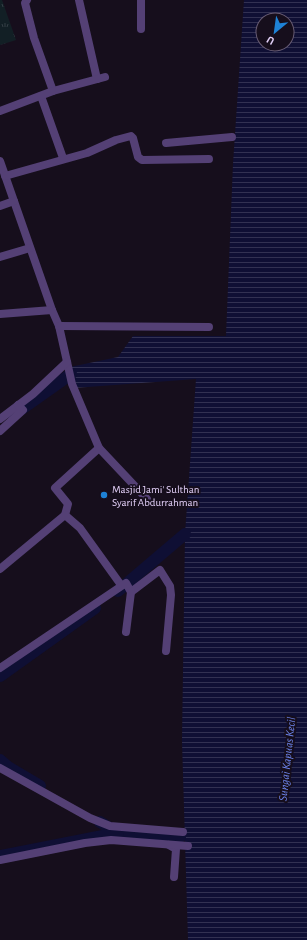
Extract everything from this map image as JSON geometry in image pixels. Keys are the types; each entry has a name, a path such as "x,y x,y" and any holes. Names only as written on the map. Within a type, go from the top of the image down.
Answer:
{"street":[{"path":"27,0 25,3 34,38 53,90"},
{"path":"79,0 97,79"},
{"path":"141,0 141,29"},
{"path":"0,112 42,96 53,90 105,77"},
{"path":"42,96 63,158"},
{"path":"5,176 63,158 88,153 116,140 131,136 133,138 138,157 142,160 209,159"},
{"path":"166,142 232,137"},
{"path":"0,161 52,310 59,326 72,384 99,448 147,499"},
{"path":"0,206 14,201"},
{"path":"0,257 30,248"},
{"path":"0,314 52,310"},
{"path":"59,326 209,327"},
{"path":"0,419 33,394 68,364"},
{"path":"0,431 23,410 18,405"},
{"path":"0,569 65,515 68,504 55,488 99,448"},
{"path":"65,515 80,528 127,587 126,632"},
{"path":"0,668 127,587 160,570 170,586 171,594 166,651"},
{"path":"0,768 90,818 110,826 183,832"},
{"path":"0,860 77,844 111,840 188,846"},
{"path":"168,844 176,848 174,877"}],"green space":[{"path":"0,0 2,0 16,40 0,45"}],"water":[{"name":"Sungai Kapuas Kecil","path":"244,0 307,0 307,940 188,940 182,741 185,534 196,379 74,388 70,367 118,357 133,336 226,336 233,164"}],"waterway":[{"path":"13,415 71,374"},
{"path":"118,591 185,534"},
{"path":"0,676 95,608"},
{"path":"0,760 8,767 40,786"},
{"path":"100,822 118,833 180,837"},
{"path":"0,856 118,833"}],"place":[{"name":"Masjid Jami' Sulthan Syarif Abdurrahman","path":"104,495"}]}
